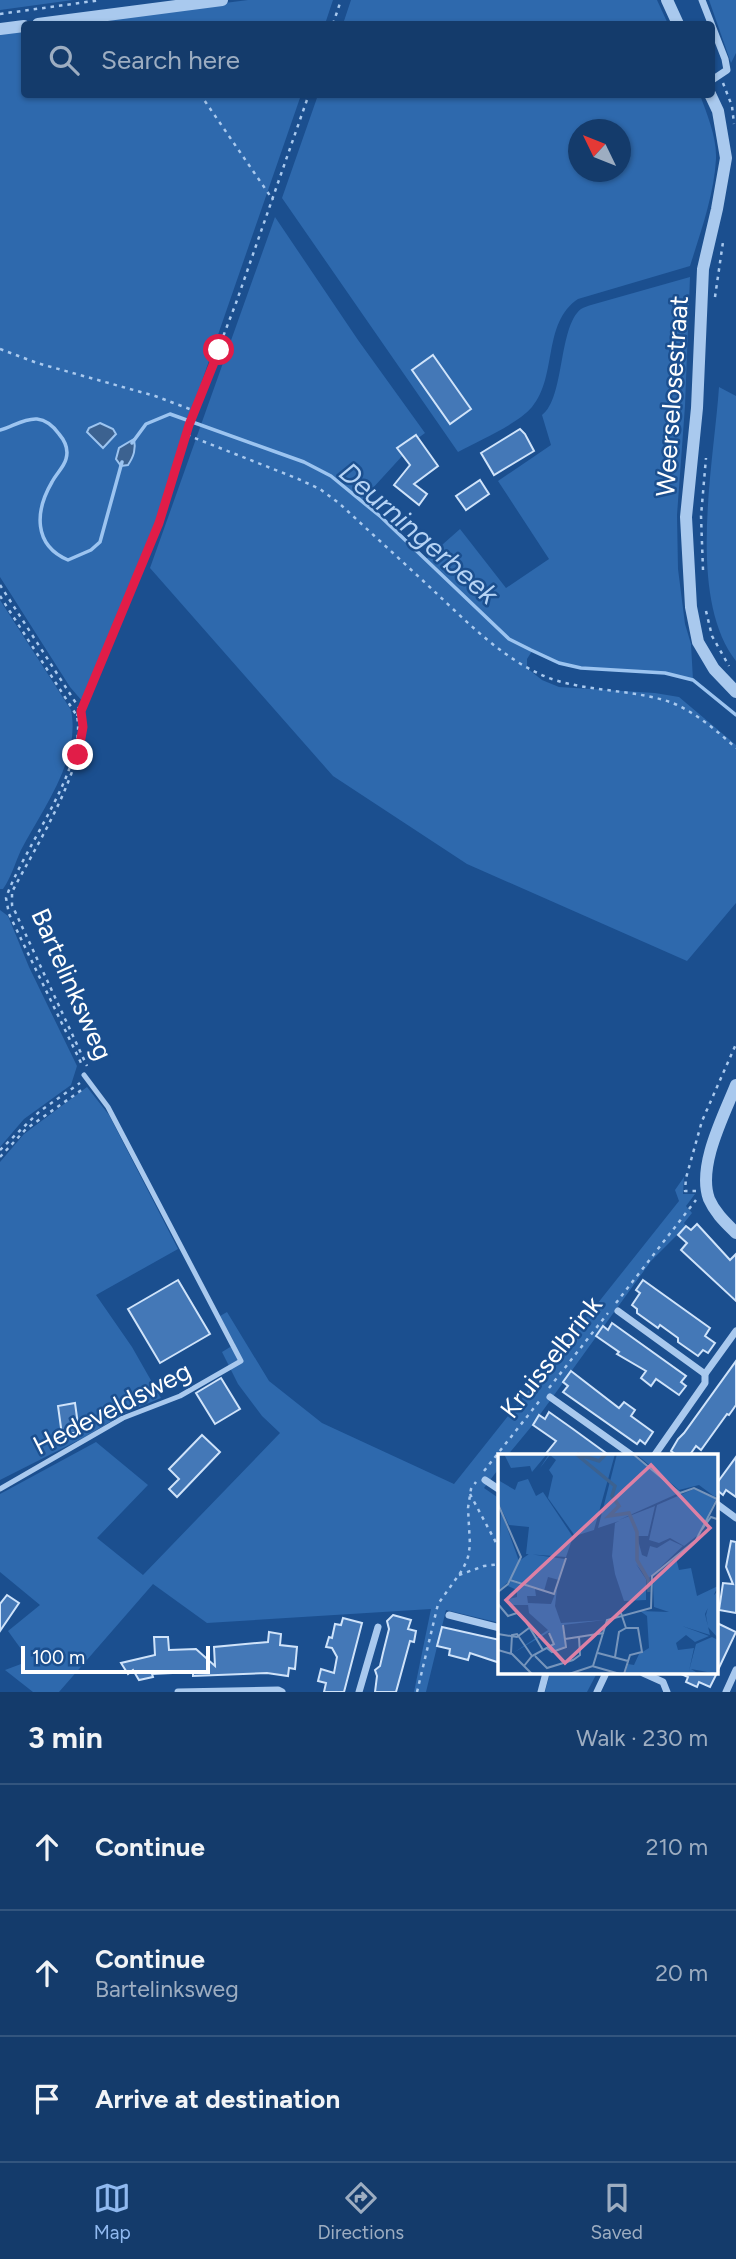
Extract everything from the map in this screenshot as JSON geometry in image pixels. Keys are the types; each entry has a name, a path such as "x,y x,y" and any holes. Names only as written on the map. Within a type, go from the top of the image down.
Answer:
{"street":[{"path":"61,21 222,0"},
{"path":"667,0 677,21"},
{"path":"702,0 710,21"},
{"path":"0,29 21,26"},
{"path":"715,34 727,70 715,78"},
{"name":"Weerselosestraat","path":"712,98 718,111 726,158 703,269 697,408 686,517 691,607 698,642 714,670 736,692"},
{"path":"736,1085 718,1129 706,1178 709,1200 736,1233"},
{"path":"618,1311 705,1374"},
{"path":"655,1454 705,1382 705,1374 736,1331"},
{"path":"550,1397 630,1454"},
{"path":"485,1479 498,1489"},
{"path":"718,1505 736,1518"},
{"path":"449,1615 498,1627"},
{"path":"359,1692 378,1627"},
{"path":"726,1692 736,1670"},
{"path":"541,1692 546,1674"},
{"path":"597,1692 606,1674"},
{"path":"645,1674 663,1682 667,1692"},
{"path":"178,1692 244,1689 282,1692"}],"lane":[{"name":"Bartelinksweg","path":"83,1075 99,1092 108,1107 241,1361"},
{"name":"Hedeveldsweg","path":"0,1489 123,1418 180,1396 241,1361"}],"path":[{"path":"0,14 101,0"},
{"path":"335,21 341,0"},
{"path":"719,75 732,106 734,134"},
{"path":"203,98 273,200"},
{"path":"0,596 77,716 150,544 192,415 273,200 308,98"},
{"path":"715,299 723,242"},
{"path":"0,349 37,363 155,396 195,411"},
{"path":"187,435 320,489 340,503 468,623 522,663 548,677 576,685 671,702 712,727 736,748"},
{"path":"703,578 701,516 706,449"},
{"path":"0,585 81,711"},
{"path":"704,603 712,636 731,667"},
{"name":"Bartelinksweg","path":"0,1157 26,1129 81,1091 88,1081 87,1064 12,905 12,892 59,800 78,755 83,727 81,711"},
{"name":"Bartelinksweg","path":"0,1150 40,1111 75,1088 83,1075 83,1068 9,914 6,898 64,780 77,739 77,716"},
{"path":"699,1193 685,1191 686,1178 702,1121 736,1044"},
{"name":"Kruisselbrink","path":"470,1494 480,1476 687,1209"},
{"path":"470,1494 498,1546"},
{"path":"417,1692 438,1604 466,1565 470,1545 470,1494"},
{"path":"459,1575 498,1564"}],"shaded area":[{"path":"0,0 73,0 0,10"},
{"path":"248,0 333,0 326,21 85,21"},
{"path":"351,0 657,0 667,21 344,21"},
{"path":"709,0 736,0 736,53 731,63"},
{"path":"21,30 21,98 300,98 193,407 156,524 83,702 70,687 0,577 0,33"},
{"path":"317,98 701,98 711,126 716,159 710,199 690,266 578,299 567,309 559,322 540,394 526,413 508,426 458,452 282,198"},
{"path":"275,217 425,433 402,450 404,454 361,501 425,560 460,529 506,588 549,559 498,481 551,445 542,415 555,394 568,331 574,318 586,307 690,277 677,515 678,569 685,624 691,644 693,680 665,673 581,668 559,663 532,651 527,659 527,668 542,680 559,687 679,697 736,745 736,903 687,961 467,864 333,776 150,568"},
{"path":"719,387 736,396 736,661 721,634 712,602 707,566 709,490"},
{"path":"100,423 113,429 116,434 103,448 87,432 89,428"},
{"path":"134,439 132,459 128,465 121,466 116,459 119,448"},
{"path":"0,600 71,710 73,728 70,747 58,783 3,889 0,889"},
{"path":"0,910 8,916 29,967 77,1066 71,1085 24,1119 0,1147"},
{"path":"87,1087 109,1115 178,1249 96,1295 132,1347 161,1398 125,1413 83,1438 0,1480 0,1162 24,1134"},
{"path":"684,1177 683,1194 695,1194 686,1206 692,1213 684,1223 686,1226 651,1261 531,1427 509,1454 498,1454 498,1470 484,1488 498,1498 498,1623 446,1610 426,1692 414,1692 431,1609 207,1623 153,1584 59,1692 33,1692 5,1670 21,1664 21,1649 8,1631 40,1605 0,1572 0,1494 96,1442 148,1485 97,1538 143,1575 280,1433 262,1416 238,1384 222,1352 235,1344 220,1316 227,1312 269,1381 322,1423 454,1484 679,1201 675,1190"},
{"path":"550,1674 596,1674 587,1692 545,1692"}],"building":[{"path":"433,355 471,409 450,424 412,370"},
{"path":"520,429 534,451 494,475 481,453"},
{"path":"416,435 438,466 414,484 427,494 419,505 394,485 410,465 397,448"},
{"path":"480,480 489,494 466,510 456,496"},
{"path":"697,1224 730,1260 736,1254 736,1301 681,1250 687,1243 678,1235 686,1226 691,1230"},
{"path":"178,1280 210,1334 160,1363 128,1309"},
{"path":"643,1280 710,1328 705,1336 715,1343 708,1353 703,1350 698,1356 660,1325 658,1328 637,1313 637,1309 632,1305 640,1293 636,1290"},
{"path":"612,1323 686,1376 681,1382 686,1386 679,1395 656,1379 651,1386 641,1378 646,1371 617,1354 619,1352 596,1336 603,1326 608,1330"},
{"path":"736,1361 736,1405 729,1415 727,1414 701,1450 696,1446 690,1454 675,1454 671,1451"},
{"path":"571,1371 619,1408 624,1402 635,1410 631,1416 653,1432 645,1444 640,1440 637,1444 563,1392 568,1386 563,1382"},
{"path":"221,1378 240,1409 215,1424 196,1393"},
{"path":"75,1403 79,1432 62,1435 58,1406"},
{"path":"549,1412 607,1454 546,1454 556,1441 533,1425 539,1415 545,1419"},
{"path":"202,1435 220,1452 177,1497 169,1489 179,1479 169,1469"},
{"path":"736,1457 736,1497 726,1490 723,1495 718,1491 718,1482"},
{"path":"731,1541 736,1542 736,1613 719,1610 723,1583 733,1584 726,1567"},
{"path":"7,1595 19,1603 0,1631 0,1604"},
{"path":"393,1615 411,1620 408,1629 416,1631 414,1642 410,1641 396,1692 375,1692 375,1670 380,1666 389,1629 387,1621"},
{"path":"343,1618 362,1623 344,1692 324,1692 326,1683 318,1681 321,1669 334,1673 337,1657 332,1648 326,1647 329,1637 332,1638 335,1624 341,1625"},
{"path":"718,1623 736,1632 718,1670"},
{"path":"442,1627 498,1640 498,1662 470,1653 468,1660 449,1655 450,1649 437,1646"},
{"path":"269,1632 281,1634 280,1645 297,1647 295,1669 289,1668 288,1676 267,1673 193,1676 193,1672 152,1674 153,1677 139,1680 133,1670 128,1674 121,1663 155,1655 154,1637 168,1637 169,1650 196,1649 215,1666 214,1647 268,1642"},
{"path":"681,1674 716,1674 710,1687 699,1682 697,1687 686,1682 688,1677"}],"waterway":[{"name":"Deurningerbeek","path":"132,443 146,424 170,414 304,462 331,476 381,517 509,639 559,663 581,668 665,673 693,680 736,715"},
{"name":"Deurningerbeek","path":"0,430 37,419 52,426 65,442 66,459 46,493 40,526 48,546 68,560 91,550 100,542 122,462"}],"route":[{"path":"78,755 83,727 81,711 159,523 189,425 219,350"}]}
